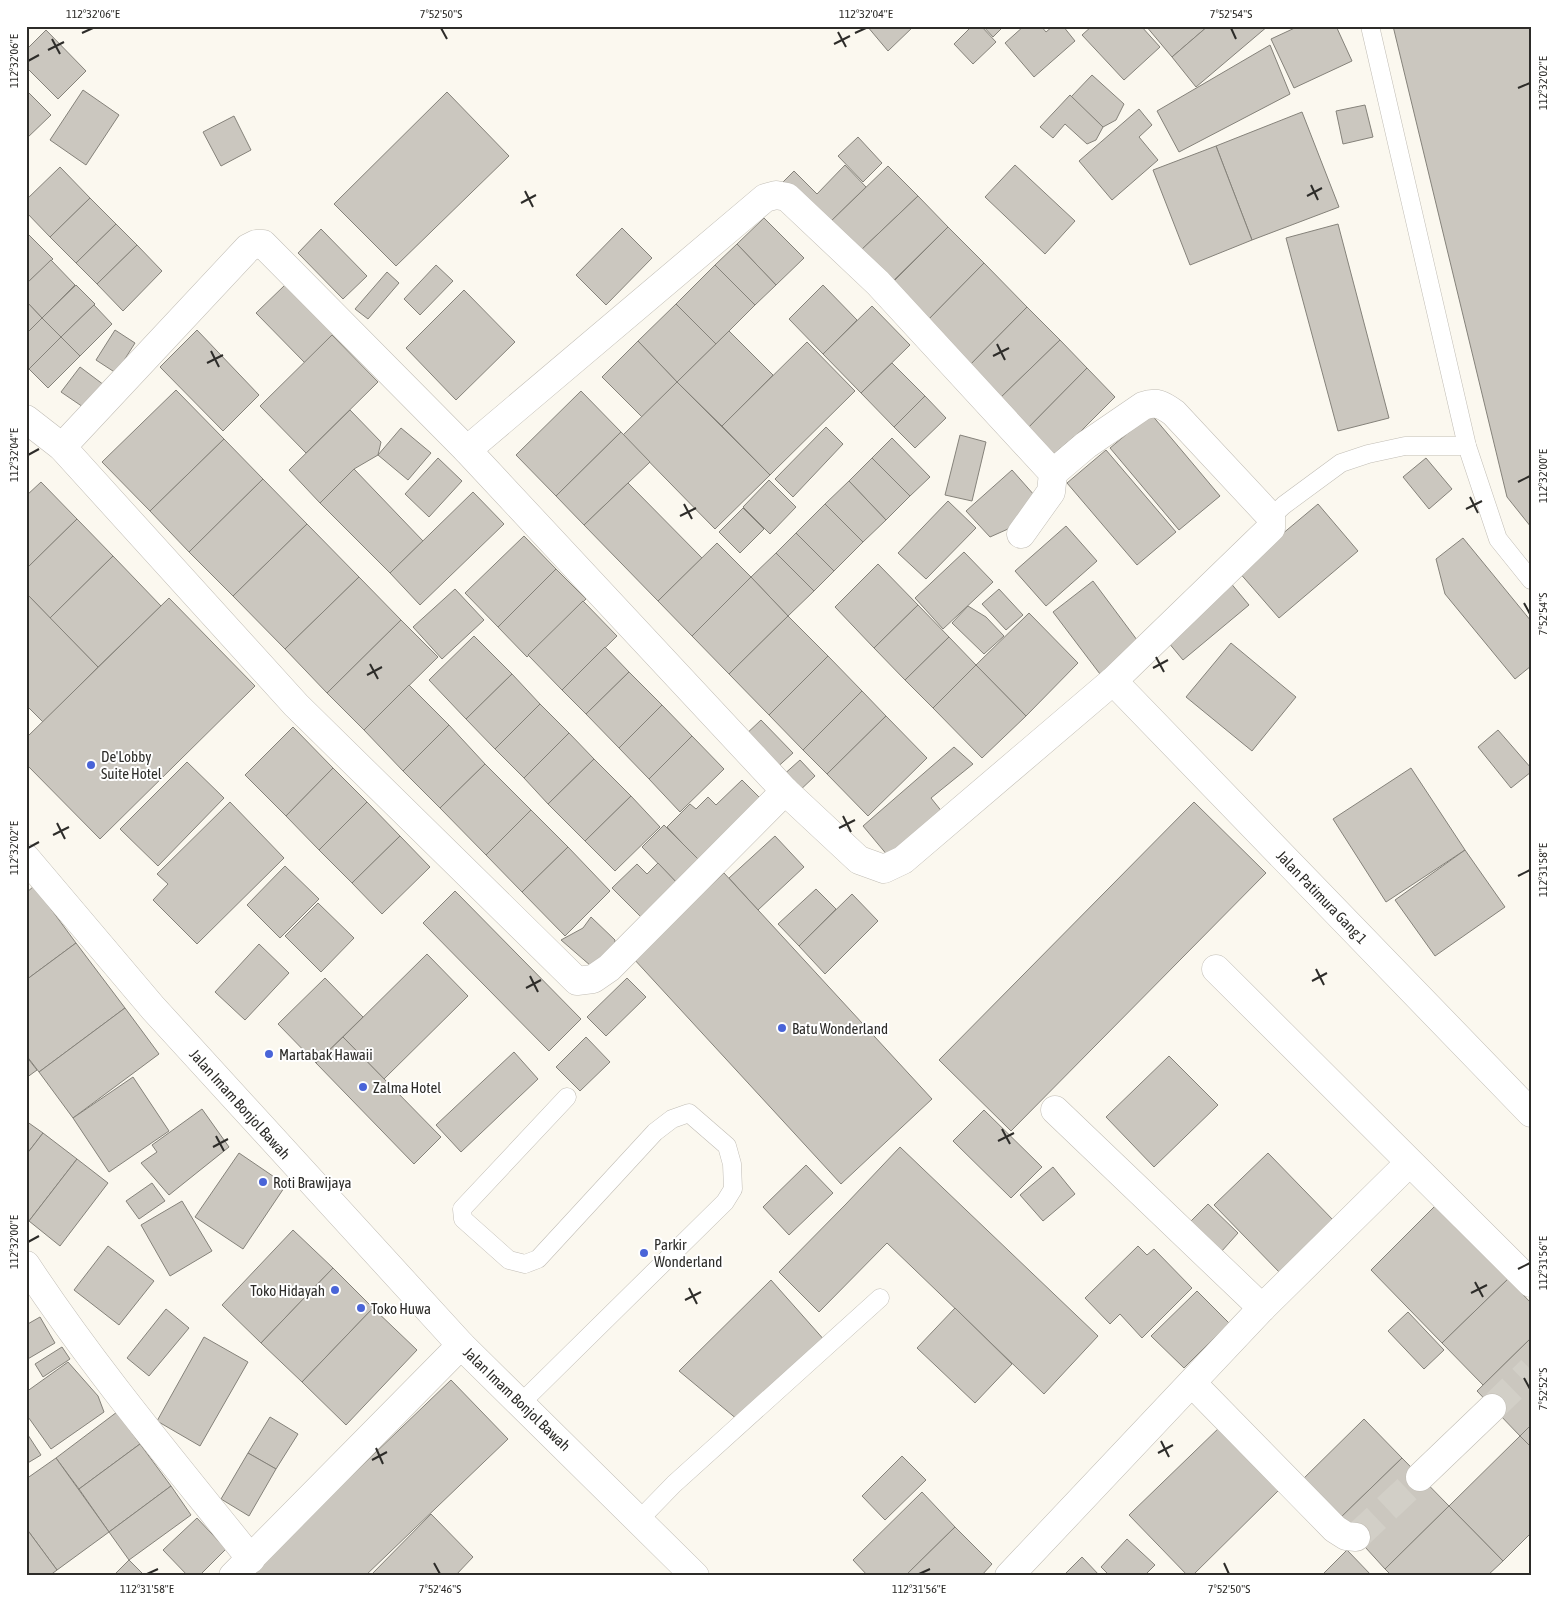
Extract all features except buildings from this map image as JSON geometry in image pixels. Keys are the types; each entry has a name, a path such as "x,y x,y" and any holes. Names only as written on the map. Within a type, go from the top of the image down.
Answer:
{"street":[{"path":"467,450 765,198 776,195 787,197 878,283 1053,473"},
{"path":"62,447 248,248 256,244 263,244 467,450 785,791 859,860 884,869 903,860 1113,681 1271,528 1278,511 1174,413 1154,402 1144,406 1086,445 1053,473 1051,492 1022,534"},
{"path":"26,419 62,447 296,705 577,981 593,979 610,968 785,791"},
{"name":"Jalan Patimura Gang 1","path":"1113,681 1531,1113"},
{"name":"Jalan Imam Bonjol Bawah","path":"26,858 153,1008 461,1345 639,1520 685,1573"},
{"path":"1216,969 1531,1283"},
{"path":"1055,1110 1262,1308"},
{"path":"1010,1576 1262,1308 1410,1163"},
{"path":"26,1265 66,1325 242,1567 461,1345"},
{"path":"1192,1383 1335,1529 1346,1536 1356,1537"},
{"path":"1420,1477 1492,1408"}],"lane":[{"path":"1370,26 1467,446 1498,539 1531,580"},
{"path":"1278,511 1341,463 1368,454 1405,446 1467,446"},
{"path":"522,1403 725,1202 732,1189 732,1164 727,1146 689,1112 672,1119 655,1132 538,1259 524,1264 510,1260 462,1219 462,1209 567,1097"},
{"path":"639,1520 674,1484 880,1298"}],"tunnel":[{"path":"1492,1408 1531,1370"},
{"path":"1356,1537 1420,1477"}],"place":[{"name":"De'Lobby Suite Hotel","path":"91,765"},
{"name":"Batu Wonderland","path":"782,1028"},
{"name":"Martabak Hawaii","path":"269,1054"},
{"name":"Zalma Hotel","path":"363,1087"},
{"name":"Roti Brawijaya","path":"263,1182"},
{"name":"Parkir Wonderland","path":"644,1253"},
{"name":"Toko Hidayah","path":"335,1290"},
{"name":"Toko Huwa","path":"361,1308"}]}
